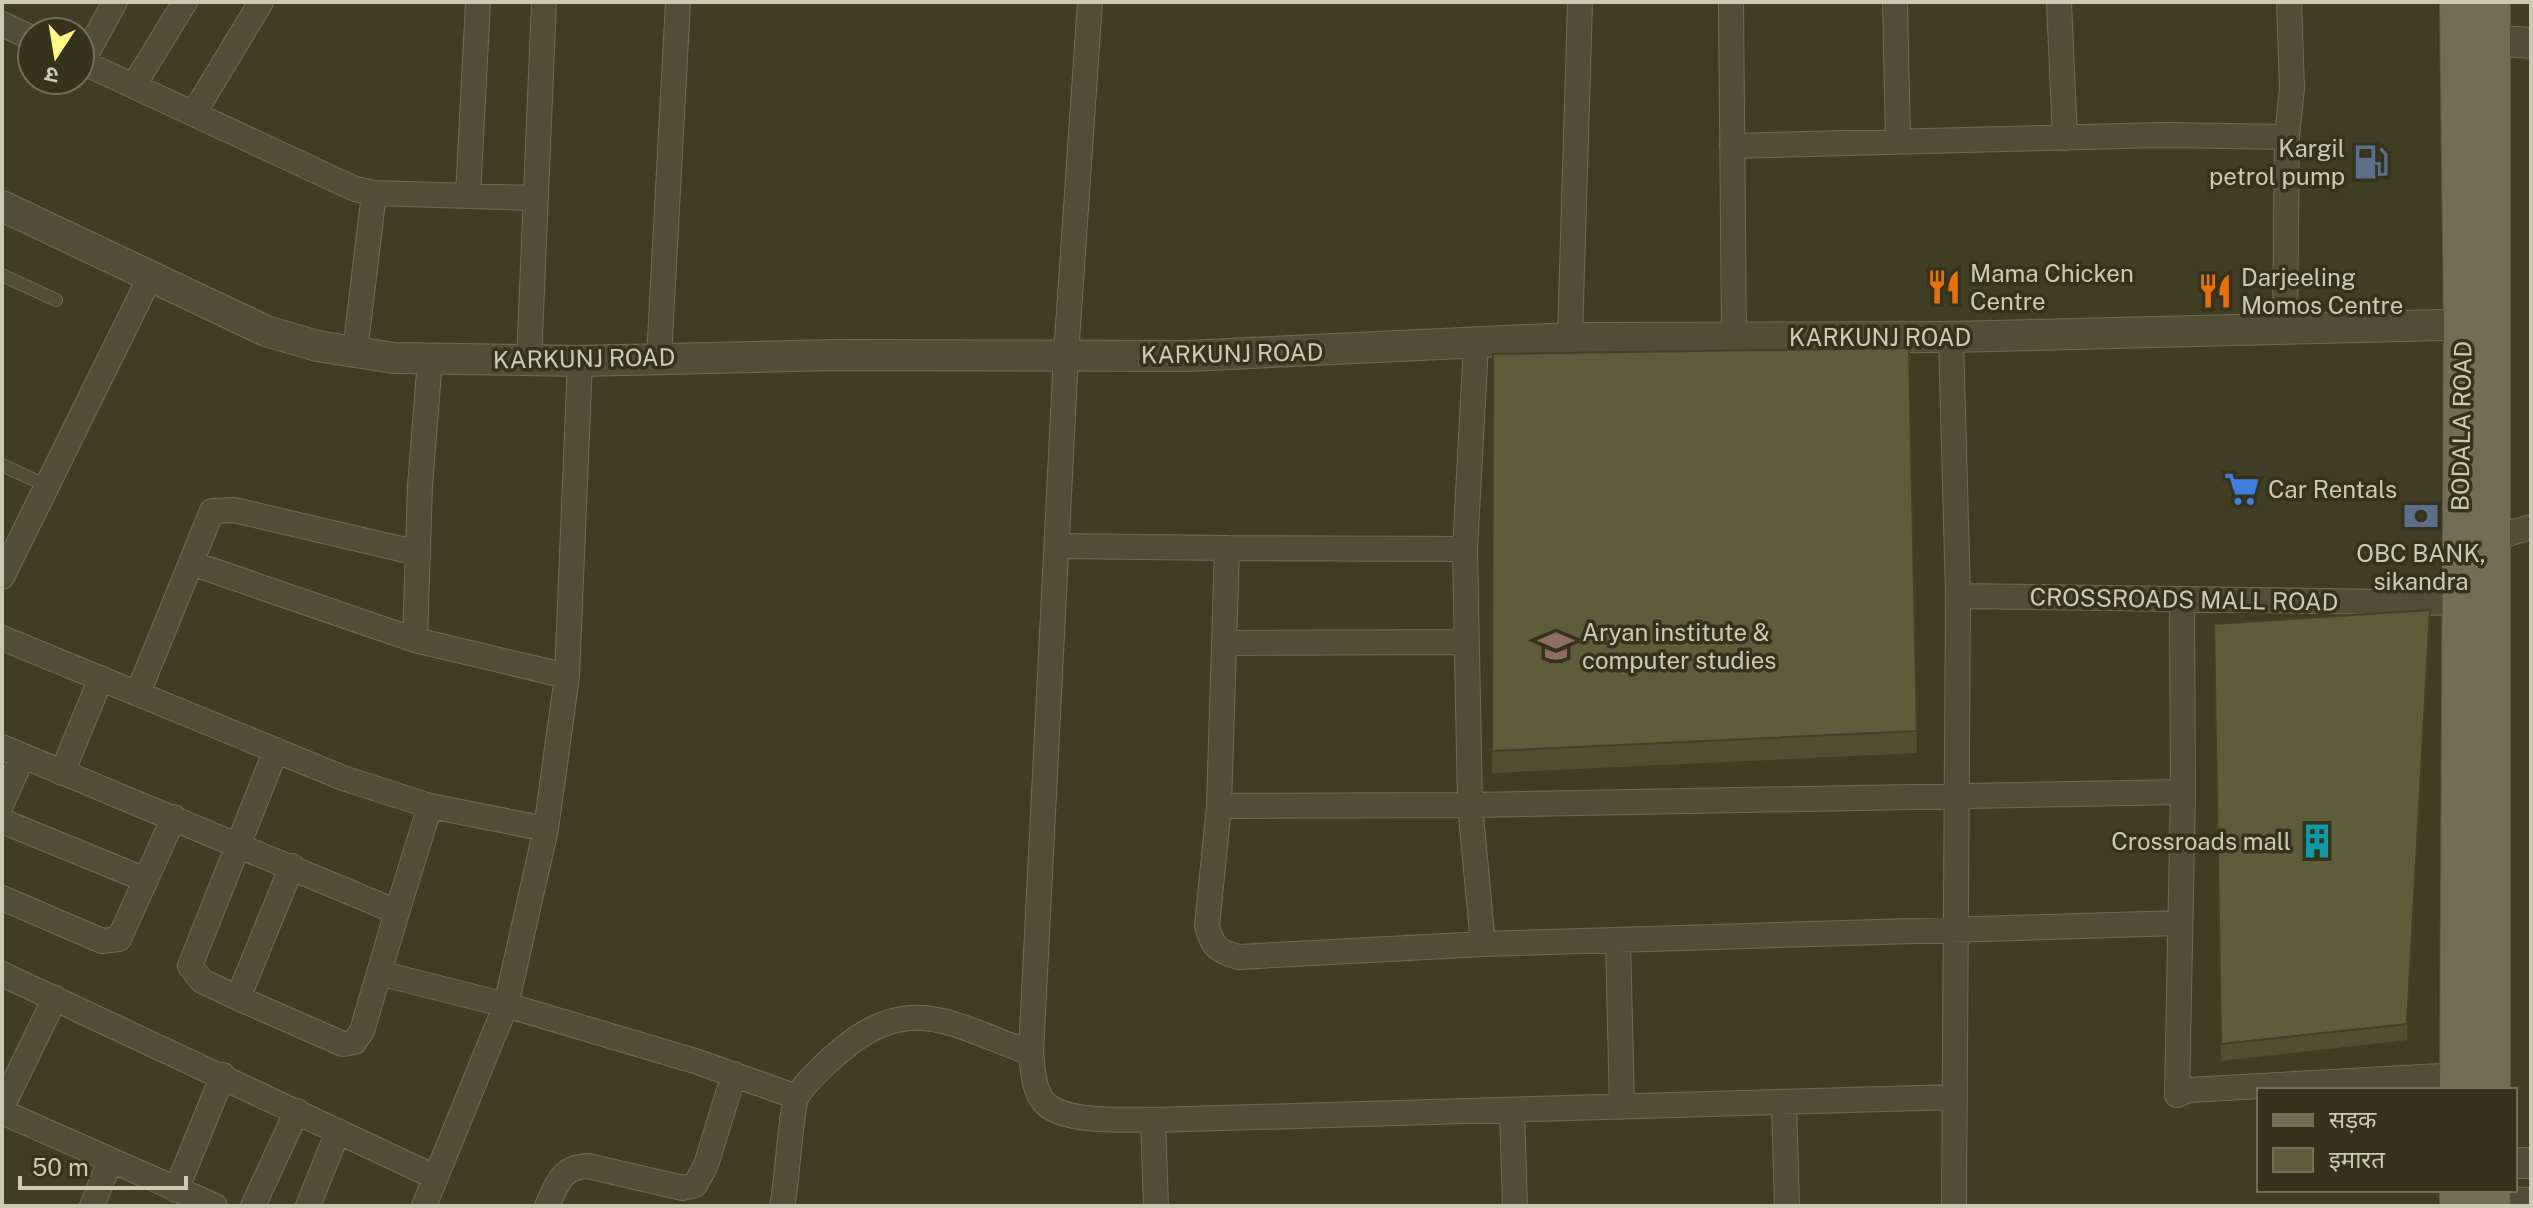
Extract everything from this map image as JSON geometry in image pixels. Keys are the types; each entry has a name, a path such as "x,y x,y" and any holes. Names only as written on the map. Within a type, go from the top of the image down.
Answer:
{"main road":[{"name":"BODALA ROAD","path":"2469,1085 2478,324 2469,27 2491,2"},
{"name":"BODALA ROAD","path":"2469,1085 2459,603 2476,542"}],"street":[{"path":"96,35 115,2"},
{"path":"134,85 185,2"},
{"path":"194,113 261,2"},
{"path":"468,196 478,2"},
{"path":"529,361 544,2"},
{"path":"659,358 678,2"},
{"path":"1090,2 1066,355 1059,546 1031,1053 1035,1086 1044,1103 1063,1114 1153,1120 1955,1097"},
{"path":"1570,338 1580,2"},
{"path":"1731,2 1734,337"},
{"path":"1895,2 1898,141"},
{"path":"2059,2 2065,138"},
{"path":"2285,328 2287,137 2292,88 2289,2"},
{"path":"2469,27 2531,43"},
{"path":"96,68 355,189 374,193 535,198"},
{"path":"1732,146 2065,138 2287,137"},
{"path":"355,352 374,193"},
{"name":"KARKUNJ ROAD","path":"2,206 149,279 266,331 317,346 430,359 580,361 1187,356 1476,345 1570,338 1951,337 2478,324"},
{"path":"2,577 149,279"},
{"path":"1951,337 1958,596 1954,797 1954,1206"},
{"path":"1476,345 1465,549 1470,805 1483,944"},
{"path":"415,640 430,359"},
{"path":"424,1206 506,1005 546,829 567,676 580,361"},
{"path":"138,693 212,511 219,508 418,553"},
{"path":"2476,542 2531,527"},
{"path":"1059,546 1465,549"},
{"path":"1227,548 1219,806 1207,926 1211,942 1221,953 1239,957 1483,944 2179,923"},
{"path":"191,563 415,640 567,676"},
{"name":"CROSSROADS MALL ROAD","path":"1958,596 2459,603"},
{"path":"2182,599 2183,792 2177,1095 2189,1090 2257,1089"},
{"path":"2,638 343,778 430,806 546,829"},
{"path":"1224,643 1467,642"},
{"path":"62,773 101,678"},
{"path":"276,750 190,966 202,981 343,1044 354,1042 362,1031 430,806"},
{"path":"2,803 12,752 239,843 397,912"},
{"path":"1219,806 1470,805 2183,792"},
{"path":"2,898 102,941 113,942 126,929 174,817"},
{"path":"2,821 146,880"},
{"path":"238,998 292,866"},
{"path":"1618,940 1622,1107"},
{"path":"379,973 506,1005 734,1074 797,1097"},
{"path":"2,974 435,1177"},
{"path":"55,998 2,1110 215,1206"},
{"path":"782,1206 797,1097 847,1045 875,1026 901,1016 923,1016 1031,1053"},
{"path":"547,1206 565,1171 573,1166 588,1166 683,1188 695,1185 706,1165 734,1074"},
{"path":"176,1190 223,1075"},
{"path":"2301,1088 2469,1085"},
{"path":"1784,1104 1787,1206"},
{"path":"253,1206 297,1111"},
{"path":"1512,1111 1515,1206"},
{"path":"1153,1120 1156,1206"},
{"path":"308,1206 338,1131"},
{"path":"92,1206 110,1161"},
{"path":"2475,1199 2531,1203"}],"lane":[{"path":"2,275 56,300"},
{"path":"2,465 47,486"}],"building":[{"name":"Aryan institute & computer studies","path":"1909,348 1917,731 1492,751 1493,354"},
{"name":"Crossroads mall","path":"2430,610 2407,1024 2221,1044 2214,624"}],"place":[{"name":"Kargil petrol pump","path":"2371,162"},
{"name":"Mama Chicken Centre","path":"1944,287"},
{"name":"Darjeeling Momos Centre","path":"2215,291"},
{"name":"Car Rentals","path":"2242,489"},
{"name":"OBC BANK, sikandra","path":"2421,516"},
{"name":"Aryan institute & computer studies","path":"1556,646"},
{"name":"Crossroads mall","path":"2317,841"}]}
